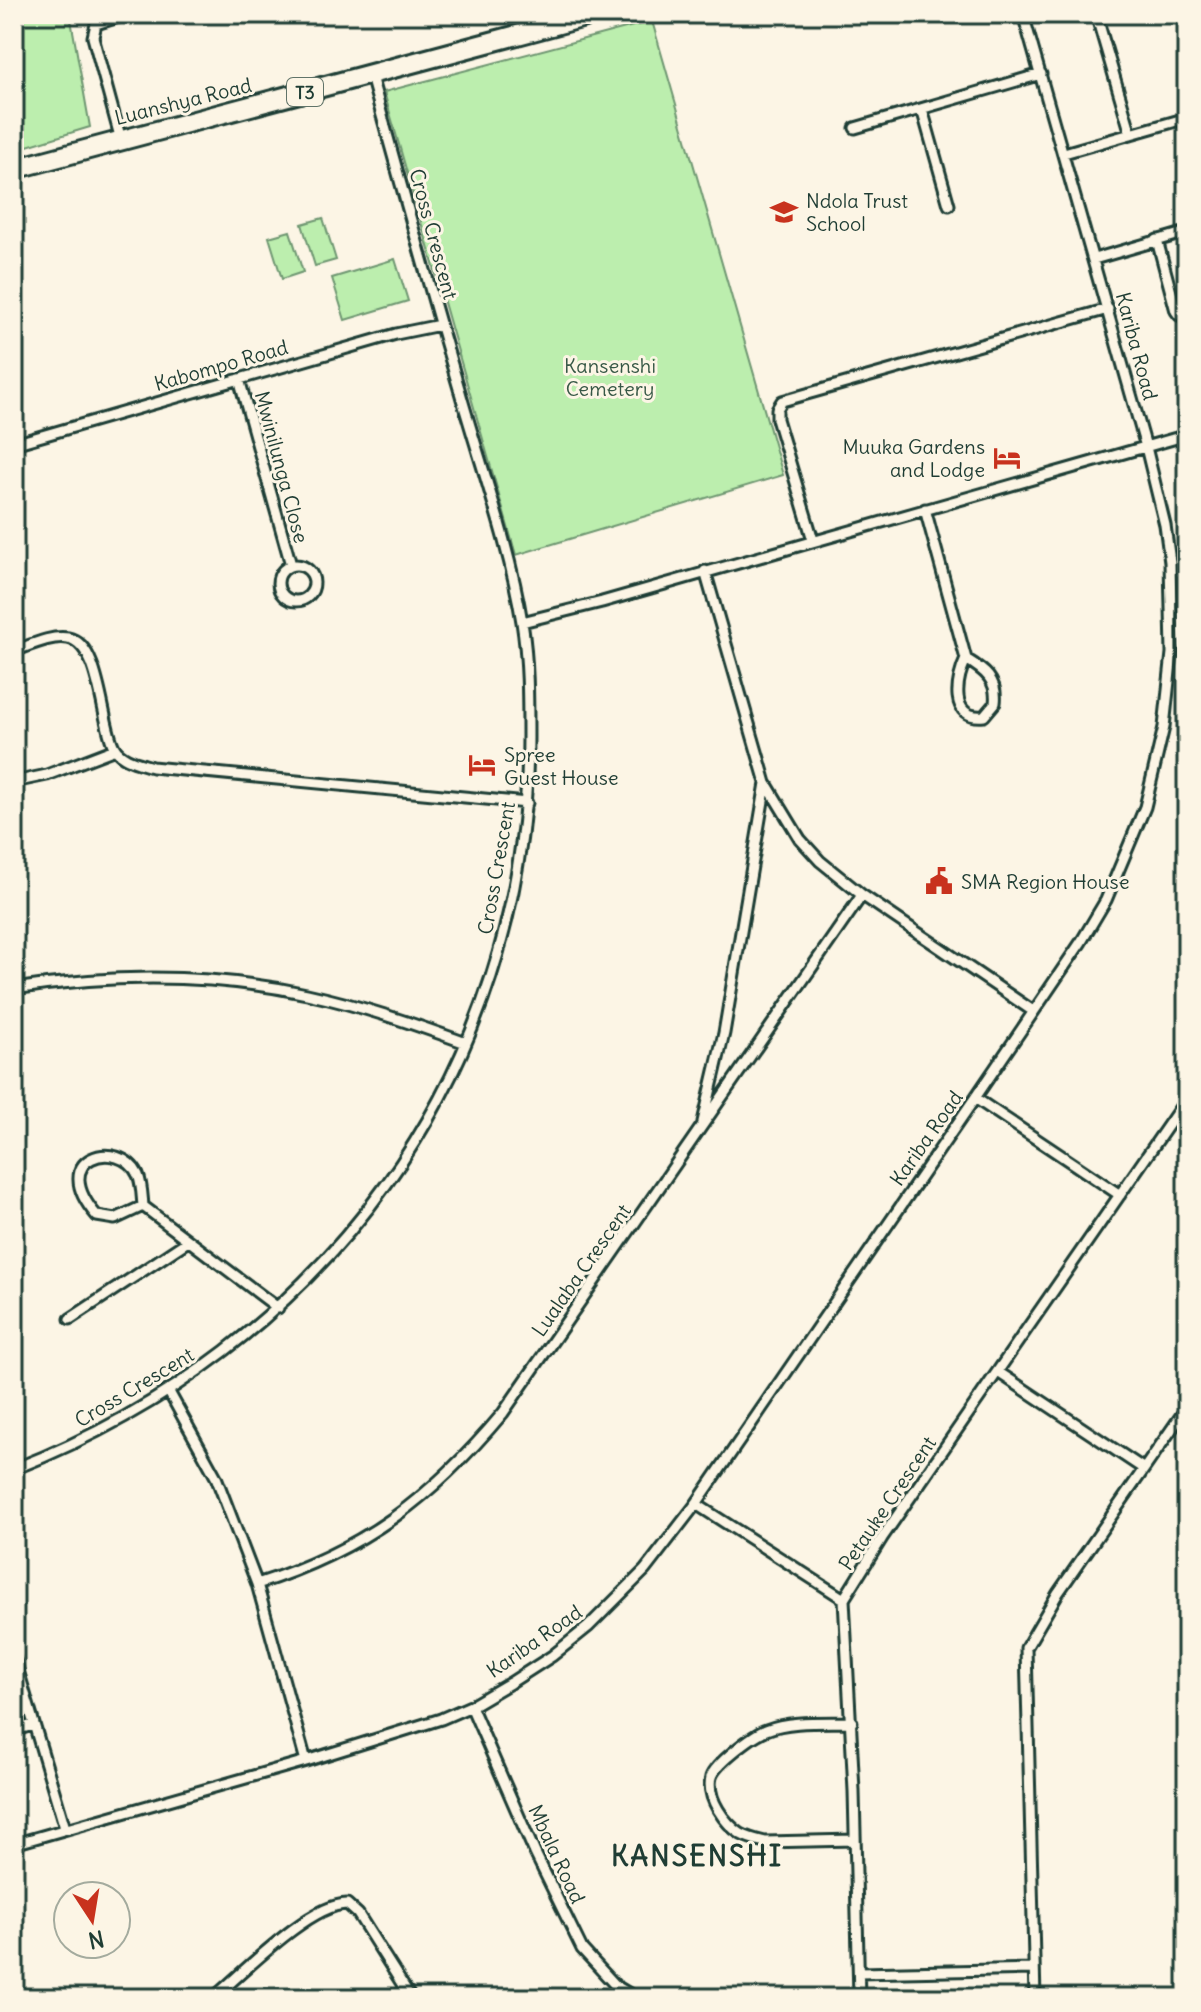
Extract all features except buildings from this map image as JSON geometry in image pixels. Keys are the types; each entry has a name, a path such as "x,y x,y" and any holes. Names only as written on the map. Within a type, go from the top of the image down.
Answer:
{"highway":[{"name":"Luanshya Road","path":"14,169 596,14"}],"street":[{"path":"121,140 93,37 96,24 128,14"},
{"name":"Kariba Road","path":"14,1844 441,1719 471,1706 552,1656 598,1619 645,1570 696,1504 975,1098 1106,900 1145,807 1161,741 1172,669 1171,577 1167,535 1146,447 1023,14"},
{"path":"1096,14 1131,134"},
{"path":"855,128 1041,74"},
{"name":"Cross Crescent","path":"14,1469 116,1423 169,1392 248,1334 338,1247 381,1194 410,1151 442,1093 466,1043 502,942 527,803 528,710 522,622 501,536 371,76"},
{"path":"922,109 949,205"},
{"path":"1064,153 1187,118"},
{"path":"1094,259 1187,232"},
{"path":"1157,240 1176,311 1187,319"},
{"path":"813,540 777,419 777,409 782,401 1108,309"},
{"name":"Kabompo Road","path":"14,444 396,334 440,325"},
{"name":"Mwinilunga Close","path":"239,379 291,565"},
{"path":"522,622 1187,435"},
{"path":"925,509 966,659 957,682 959,703 965,713 984,716 995,703 994,683 966,659"},
{"name":"Mwinilunga Close","path":"291,565 305,567 314,580 311,594 298,601 290,600 279,590 280,575 291,565"},
{"path":"705,571 766,783 809,850 862,895 1033,1011"},
{"path":"14,651 65,637 77,641 86,652 96,676 115,749 131,761 152,767 527,803"},
{"path":"14,782 47,775 115,749"},
{"path":"701,1129 716,1073 740,946 766,783"},
{"name":"Lualaba Crescent","path":"257,1584 291,1573 361,1539 396,1518 455,1468 503,1413 862,895"},
{"path":"14,989 133,976 227,981 306,993 368,1009 466,1043"},
{"path":"716,1073 733,1082"},
{"path":"975,1098 1120,1195"},
{"name":"Petauke Crescent","path":"859,1998 852,1722 844,1599 882,1538 1187,1098"},
{"path":"143,1206 115,1219 97,1216 82,1194 79,1171 83,1162 105,1155 132,1165 139,1177 143,1206 278,1308"},
{"path":"70,1319 188,1241"},
{"path":"998,1372 1144,1469"},
{"path":"169,1392 216,1477 257,1584 306,1761"},
{"path":"1035,1998 1026,1648 1058,1593 1187,1407"},
{"path":"696,1504 844,1599"},
{"path":"14,1657 65,1828"},
{"name":"Mbala Road","path":"471,1706 535,1853 582,1949 616,1986 636,1998"},
{"path":"852,1722 785,1726 756,1734 711,1776 711,1793 717,1808 740,1834 751,1838 765,1842 855,1840"},
{"path":"14,1731 32,1725"},
{"path":"1187,1737 1187,1910"},
{"path":"213,1998 312,1915 336,1904 347,1904 358,1914 411,1998"},
{"path":"859,1973 1034,1969"}],"green space":[{"path":"14,14 70,14 90,127 14,150"},
{"name":"Kansenshi Cemetery","path":"652,21 783,475 516,555 384,92"},
{"path":"323,218 336,260 315,266 302,224"},
{"path":"290,231 303,272 282,279 269,237"},
{"path":"395,259 408,301 345,320 332,278"}],"place":[{"name":"Ndola Trust School","path":"784,212"},
{"name":"Muuka Gardens and Lodge","path":"1007,458"},
{"name":"Spree Guest House","path":"482,765"},
{"name":"SMA Region House","path":"939,881"}],"district":[{"name":"KANSENSHI","path":"697,1856"}]}
